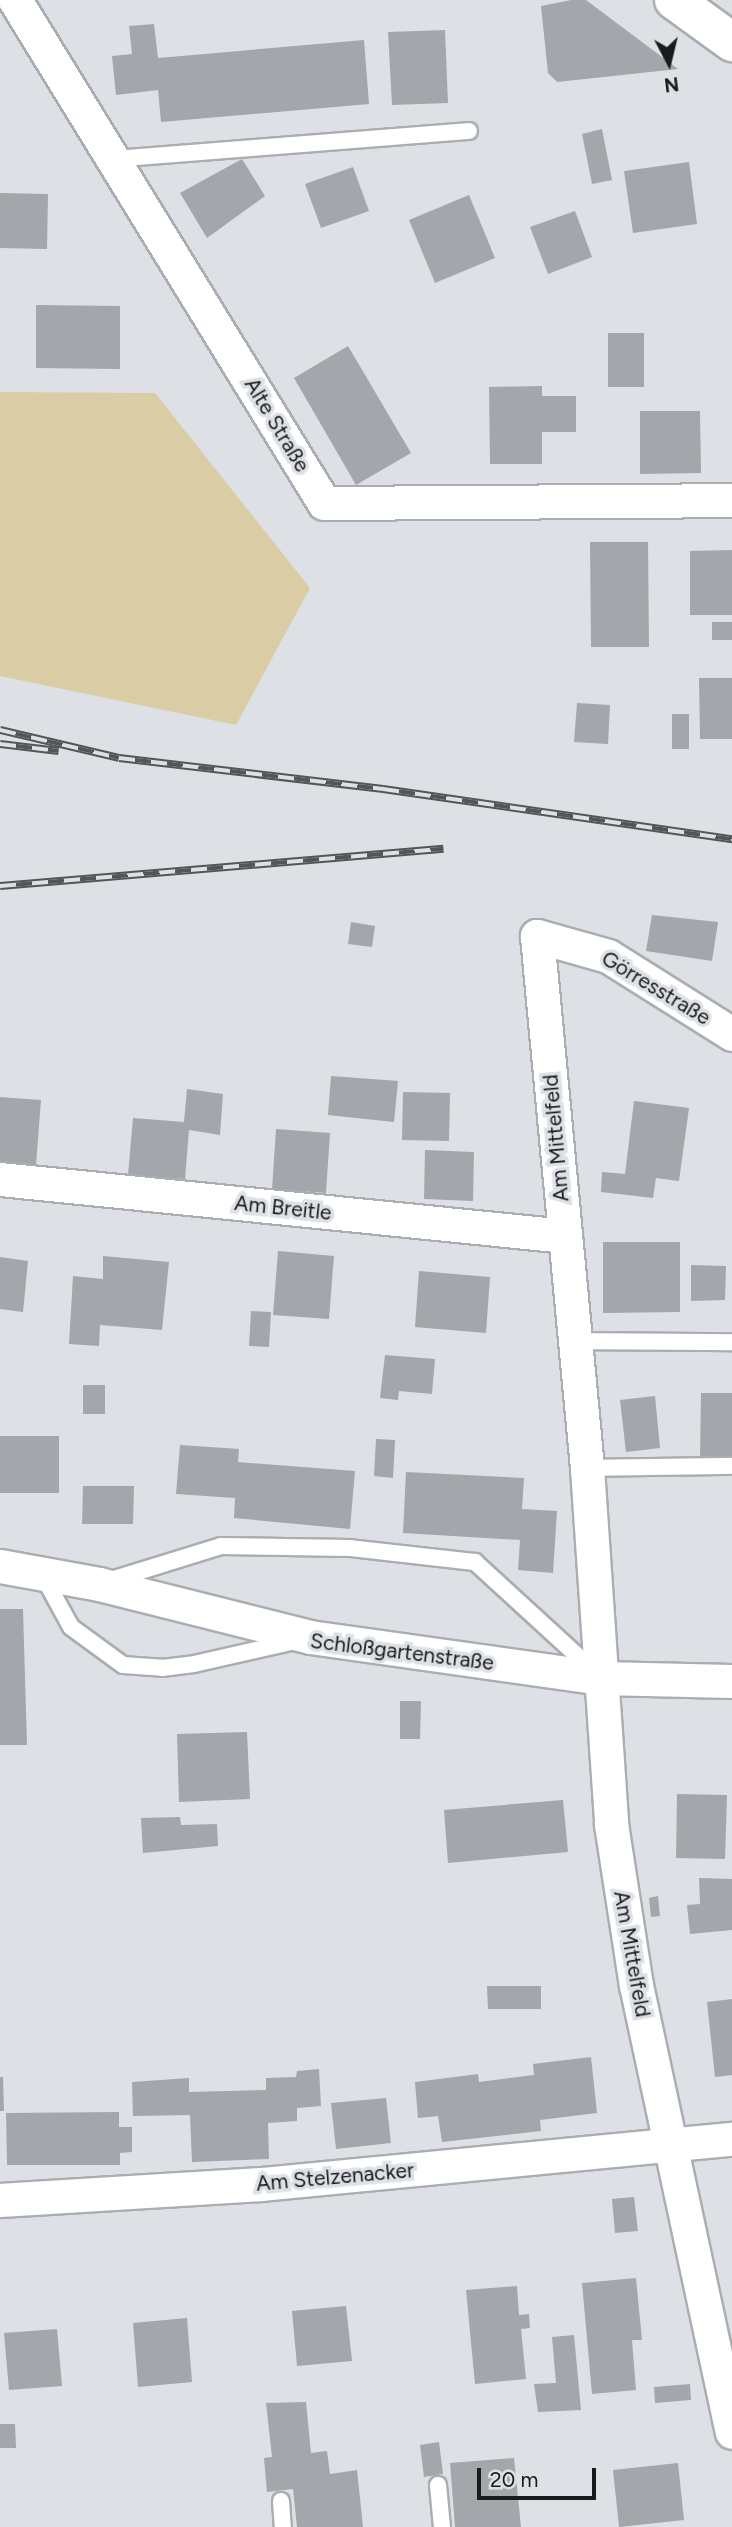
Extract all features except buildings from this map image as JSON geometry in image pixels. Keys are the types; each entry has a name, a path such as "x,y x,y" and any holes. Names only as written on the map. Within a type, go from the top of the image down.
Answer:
{"street":[{"name":"Alte Straße","path":"15,0 324,503 732,500"},
{"path":"674,0 732,42"},
{"name":"Görresstraße","path":"537,936 608,956 732,1034"},
{"name":"Am Mittelfeld","path":"537,936 587,1468 611,1824 636,1985 732,2432"},
{"name":"Am Breitle","path":"0,1179 565,1236"},
{"path":"0,1566 99,1584 310,1637"},
{"name":"Schloßgartenstraße","path":"310,1637 601,1678 732,1681"},
{"name":"Am Stelzenacker","path":"0,2200 261,2184 732,2139"}],"lane":[{"path":"113,159 469,131"},
{"path":"574,1341 732,1342"},
{"path":"587,1468 732,1466"},
{"path":"99,1584 222,1546 350,1548 475,1562 601,1678"},
{"name":"Schloßgartenstraße","path":"41,1572 71,1626 123,1665 162,1668 194,1664 310,1637"},
{"path":"438,2485 442,2527"},
{"path":"281,2501 283,2527"}],"shaded area":[{"path":"0,392 155,393 310,588 236,725 0,676"}],"railway":[{"path":"0,730 119,758 383,789 732,839"},
{"path":"0,744 59,751"},
{"path":"0,886 443,849"}]}
